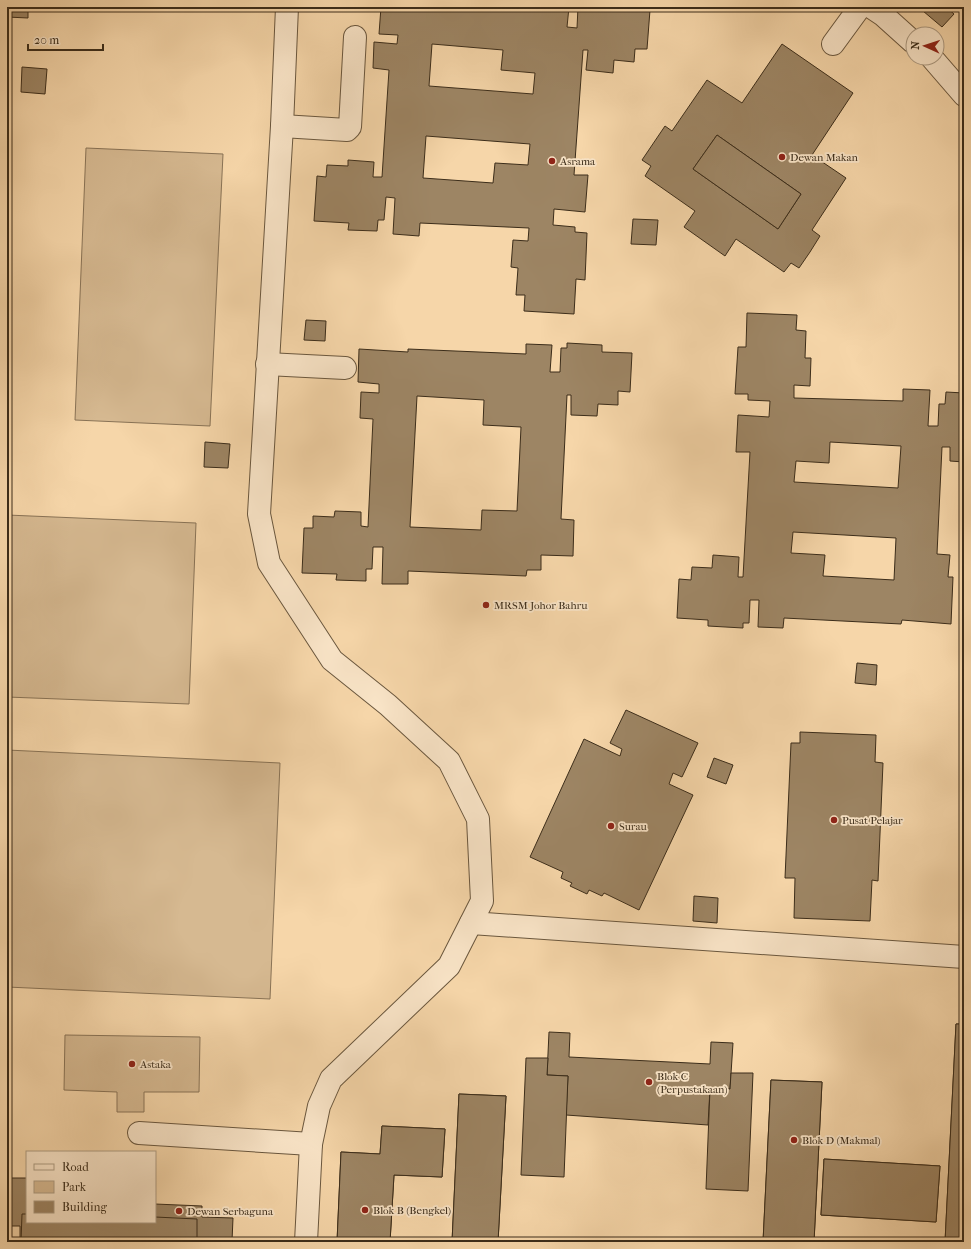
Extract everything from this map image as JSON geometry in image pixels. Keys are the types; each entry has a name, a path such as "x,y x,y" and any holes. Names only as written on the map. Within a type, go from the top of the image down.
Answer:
{"lane":[{"path":"287,7 282,126 259,514 269,563 332,660 388,705 449,762 478,819 482,902 449,966 331,1079 319,1106 311,1144 306,1242"},
{"path":"833,44 860,7"},
{"path":"871,7 905,35"},
{"path":"282,126 347,130 350,127 354,37"},
{"path":"939,66 964,95"},
{"path":"267,364 345,368"},
{"path":"471,923 964,957"},
{"path":"139,1133 311,1144"}],"green space":[{"path":"86,148 223,154 210,426 75,420"},
{"path":"7,515 196,523 189,704 7,697"},
{"path":"7,750 280,763 270,999 7,987"},
{"name":"Astaka","path":"65,1035 200,1037 199,1092 144,1092 144,1112 117,1112 117,1092 64,1090"}],"building":[{"path":"7,7 28,7 28,18 7,17"},
{"name":"Asrama","path":"381,7 522,7 543,9 543,7 569,7 567,27 577,28 578,7 619,7 650,10 647,49 635,49 634,62 614,60 613,73 586,70 588,50 583,50 574,175 588,175 585,212 554,209 553,225 575,227 575,232 587,233 585,280 576,279 574,314 524,311 525,295 516,295 518,268 511,267 513,240 528,241 529,228 420,223 419,236 393,234 395,198 386,197 384,220 378,220 377,231 348,230 349,223 314,221 317,176 326,177 327,165 348,166 348,160 374,162 373,177 382,177 389,70 373,68 374,42 397,44 398,35 379,34","holes":["432,44 503,50 501,70 535,73 533,94 429,86","426,136 530,144 528,165 495,163 493,183 423,178"]},
{"path":"927,7 946,7 954,14 943,26 941,26 923,11"},
{"name":"Dewan Makan","path":"782,44 853,93 812,155 846,178 812,230 820,236 799,268 791,263 784,272 736,239 725,256 684,227 695,211 645,176 651,166 642,160 665,126 672,131 707,80 742,103","holes":["717,135 801,194 778,229 693,169"]},
{"path":"22,67 47,69 45,94 21,92"},
{"path":"717,135 801,194 778,229 693,169"},
{"path":"633,219 658,220 656,245 631,244"},
{"path":"747,313 797,315 796,330 806,331 805,358 811,358 810,386 794,385 794,398 903,401 903,389 930,390 928,426 938,426 939,404 945,404 946,392 964,393 964,462 950,461 950,447 942,447 937,554 950,555 948,577 953,577 951,624 902,620 901,624 784,618 783,628 758,627 759,600 750,600 749,623 743,623 743,628 708,626 708,620 677,618 679,579 691,580 692,567 712,568 713,555 739,557 738,577 743,577 750,452 736,452 738,415 769,417 770,401 748,400 748,394 735,394 738,347 746,347","holes":["830,442 901,446 898,488 794,482 796,461 829,463","793,532 896,538 894,580 823,576 825,555 791,553"]},
{"path":"306,320 326,321 325,341 304,340"},
{"path":"567,343 602,345 602,352 632,353 630,392 618,391 618,405 598,404 597,416 571,415 571,395 567,395 561,519 574,520 573,556 541,555 541,570 527,570 526,576 408,571 408,584 382,584 383,547 373,547 372,569 366,569 366,581 336,580 337,574 302,573 304,528 313,528 313,516 334,517 335,511 361,512 361,526 368,527 373,419 360,418 361,392 379,393 379,384 358,382 359,349 408,352 408,349 526,354 526,344 552,345 550,372 560,372 561,348 567,348","holes":["417,396 484,400 483,425 521,427 517,511 482,510 481,530 410,527"]},
{"path":"205,442 230,444 228,468 204,467"},
{"path":"857,663 877,665 876,685 855,683"},
{"name":"Surau","path":"626,710 698,743 682,777 673,773 669,784 693,795 639,910 604,893 602,896 589,890 587,894 570,886 572,883 561,878 563,872 530,857 584,739 620,756 622,749 610,743"},
{"name":"Pusat Pelajar","path":"800,732 876,735 875,762 883,763 878,881 872,880 870,921 794,918 795,878 785,878 791,743 800,743"},
{"path":"714,758 733,765 726,784 707,777"},
{"path":"694,896 718,898 717,923 693,921"},
{"path":"956,1024 964,1024 964,1242 945,1242"},
{"path":"956,1024 964,1024 964,1242 945,1242"},
{"name":"Blok C (Perpustakaan)","path":"549,1032 570,1033 569,1057 710,1064 711,1042 733,1043 730,1089 710,1089 708,1125 566,1115 568,1076 547,1075"},
{"path":"526,1058 548,1058 547,1075 568,1076 564,1177 521,1175"},
{"name":"Blok C (Perpustakaan)","path":"731,1073 753,1073 748,1191 706,1189 710,1089 730,1089"},
{"name":"Blok D (Makmal)","path":"771,1080 822,1082 814,1242 763,1242"},
{"name":"Blok D (Makmal)","path":"771,1080 822,1082 814,1242 763,1242"},
{"name":"Blok B (Bengkel)","path":"459,1094 506,1096 498,1242 452,1242"},
{"name":"Blok B (Bengkel)","path":"459,1094 506,1096 498,1242 452,1242"},
{"name":"Blok B (Bengkel)","path":"382,1126 445,1129 442,1177 394,1175 390,1242 337,1242 341,1152 380,1154"},
{"name":"Blok B (Bengkel)","path":"382,1126 445,1129 442,1177 394,1175 390,1242 337,1242 341,1152 380,1154"},
{"name":"Blok D (Makmal)","path":"824,1159 940,1166 936,1222 821,1215"},
{"name":"Blok D (Makmal)","path":"824,1159 940,1166 936,1222 821,1215"},
{"name":"Dewan Serbaguna","path":"11,1178 26,1178 26,1223 156,1223 156,1204 202,1206 202,1217 233,1218 232,1241 258,1242 20,1242 20,1226 9,1226"},
{"path":"22,1214 26,1214 26,1223 156,1223 156,1217 197,1219 197,1242 21,1242"}],"place":[{"name":"Dewan Makan","path":"782,157"},
{"name":"Asrama","path":"552,161"},
{"name":"MRSM Johor Bahru","path":"486,605"},
{"name":"Pusat Pelajar","path":"834,820"},
{"name":"Surau","path":"611,826"},
{"name":"Astaka","path":"132,1064"},
{"name":"Blok C (Perpustakaan)","path":"649,1082"},
{"name":"Blok D (Makmal)","path":"794,1140"},
{"name":"Blok B (Bengkel)","path":"365,1210"},
{"name":"Dewan Serbaguna","path":"179,1211"}]}
